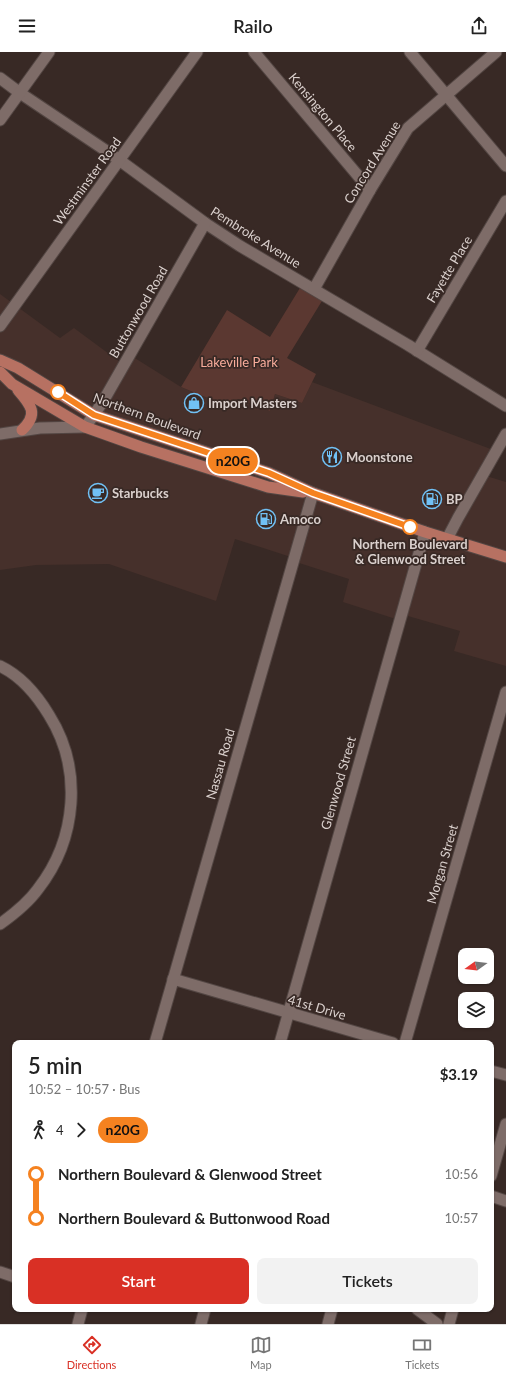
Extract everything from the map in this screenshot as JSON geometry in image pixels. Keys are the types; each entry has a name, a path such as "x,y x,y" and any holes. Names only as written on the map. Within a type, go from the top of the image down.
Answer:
{"main road":[{"name":"Northern Boulevard","path":"0,360 18,368 94,415 269,473 313,493 424,532 506,558"},
{"name":"Northern Boulevard","path":"0,372 12,384 85,427 268,488 313,493"},
{"path":"12,384 25,398 32,412 30,421 22,430"}],"street":[{"path":"0,120 49,52"},
{"name":"Westminster Road","path":"0,326 197,52"},
{"name":"Kensington Place","path":"254,52 370,190"},
{"path":"410,52 506,166"},
{"name":"Concord Avenue","path":"314,289 370,190 408,128 496,52"},
{"name":"Pembroke Avenue","path":"0,78 119,160 205,223 240,246 417,350 506,406"},
{"name":"Fayette Place","path":"417,350 506,201"},
{"name":"Buttonwood Road","path":"85,427 108,393 205,223"},
{"path":"0,434 40,428 85,427"},
{"path":"447,539 506,434"},
{"name":"Nassau Road","path":"156,1040 313,493"},
{"name":"Glenwood Street","path":"281,1040 424,532"},
{"path":"0,666 8,670 22,681 41,701 56,725 66,752 72,788 71,810 67,832 60,852 50,872 38,890 23,906 0,924"},
{"name":"Morgan Street","path":"406,1040 506,692"},
{"name":"41st Drive","path":"173,979 382,1040"},
{"path":"494,1072 506,1075"},
{"path":"494,1166 506,1124"},
{"path":"494,1197 506,1201"},
{"path":"0,1272 12,1276"},
{"path":"78,1324 81,1312"},
{"path":"201,1324 204,1312"},
{"path":"328,1324 331,1312"},
{"path":"421,1312 437,1324"},
{"path":"449,1324 452,1312"}],"shaded area":[{"path":"0,294 60,338 74,328 124,365 130,355 181,387 215,401 214,405 238,399 270,411 275,394 302,403 312,382 496,451 483,475 506,482 506,666 454,651 460,631 401,614 399,620 343,602 349,579 293,561 294,558 235,539 216,601 109,564 36,565 0,570"}],"green space":[{"name":"Lakeville Park","path":"303,283 325,296 287,358 316,374 302,403 275,394 270,411 238,399 214,405 215,401 181,387 227,310 270,337"}],"bus line":[{"name":"n20G","path":"58,392 94,415 269,473 313,493 410,527"}],"place":[{"name":"Import Masters","path":"194,403"},
{"name":"Moonstone","path":"332,457"},
{"name":"Starbucks","path":"98,493"},
{"name":"BP","path":"432,499"},
{"name":"Amoco","path":"266,519"},
{"name":"Northern Boulevard & Glenwood Street","path":"410,527"}]}
